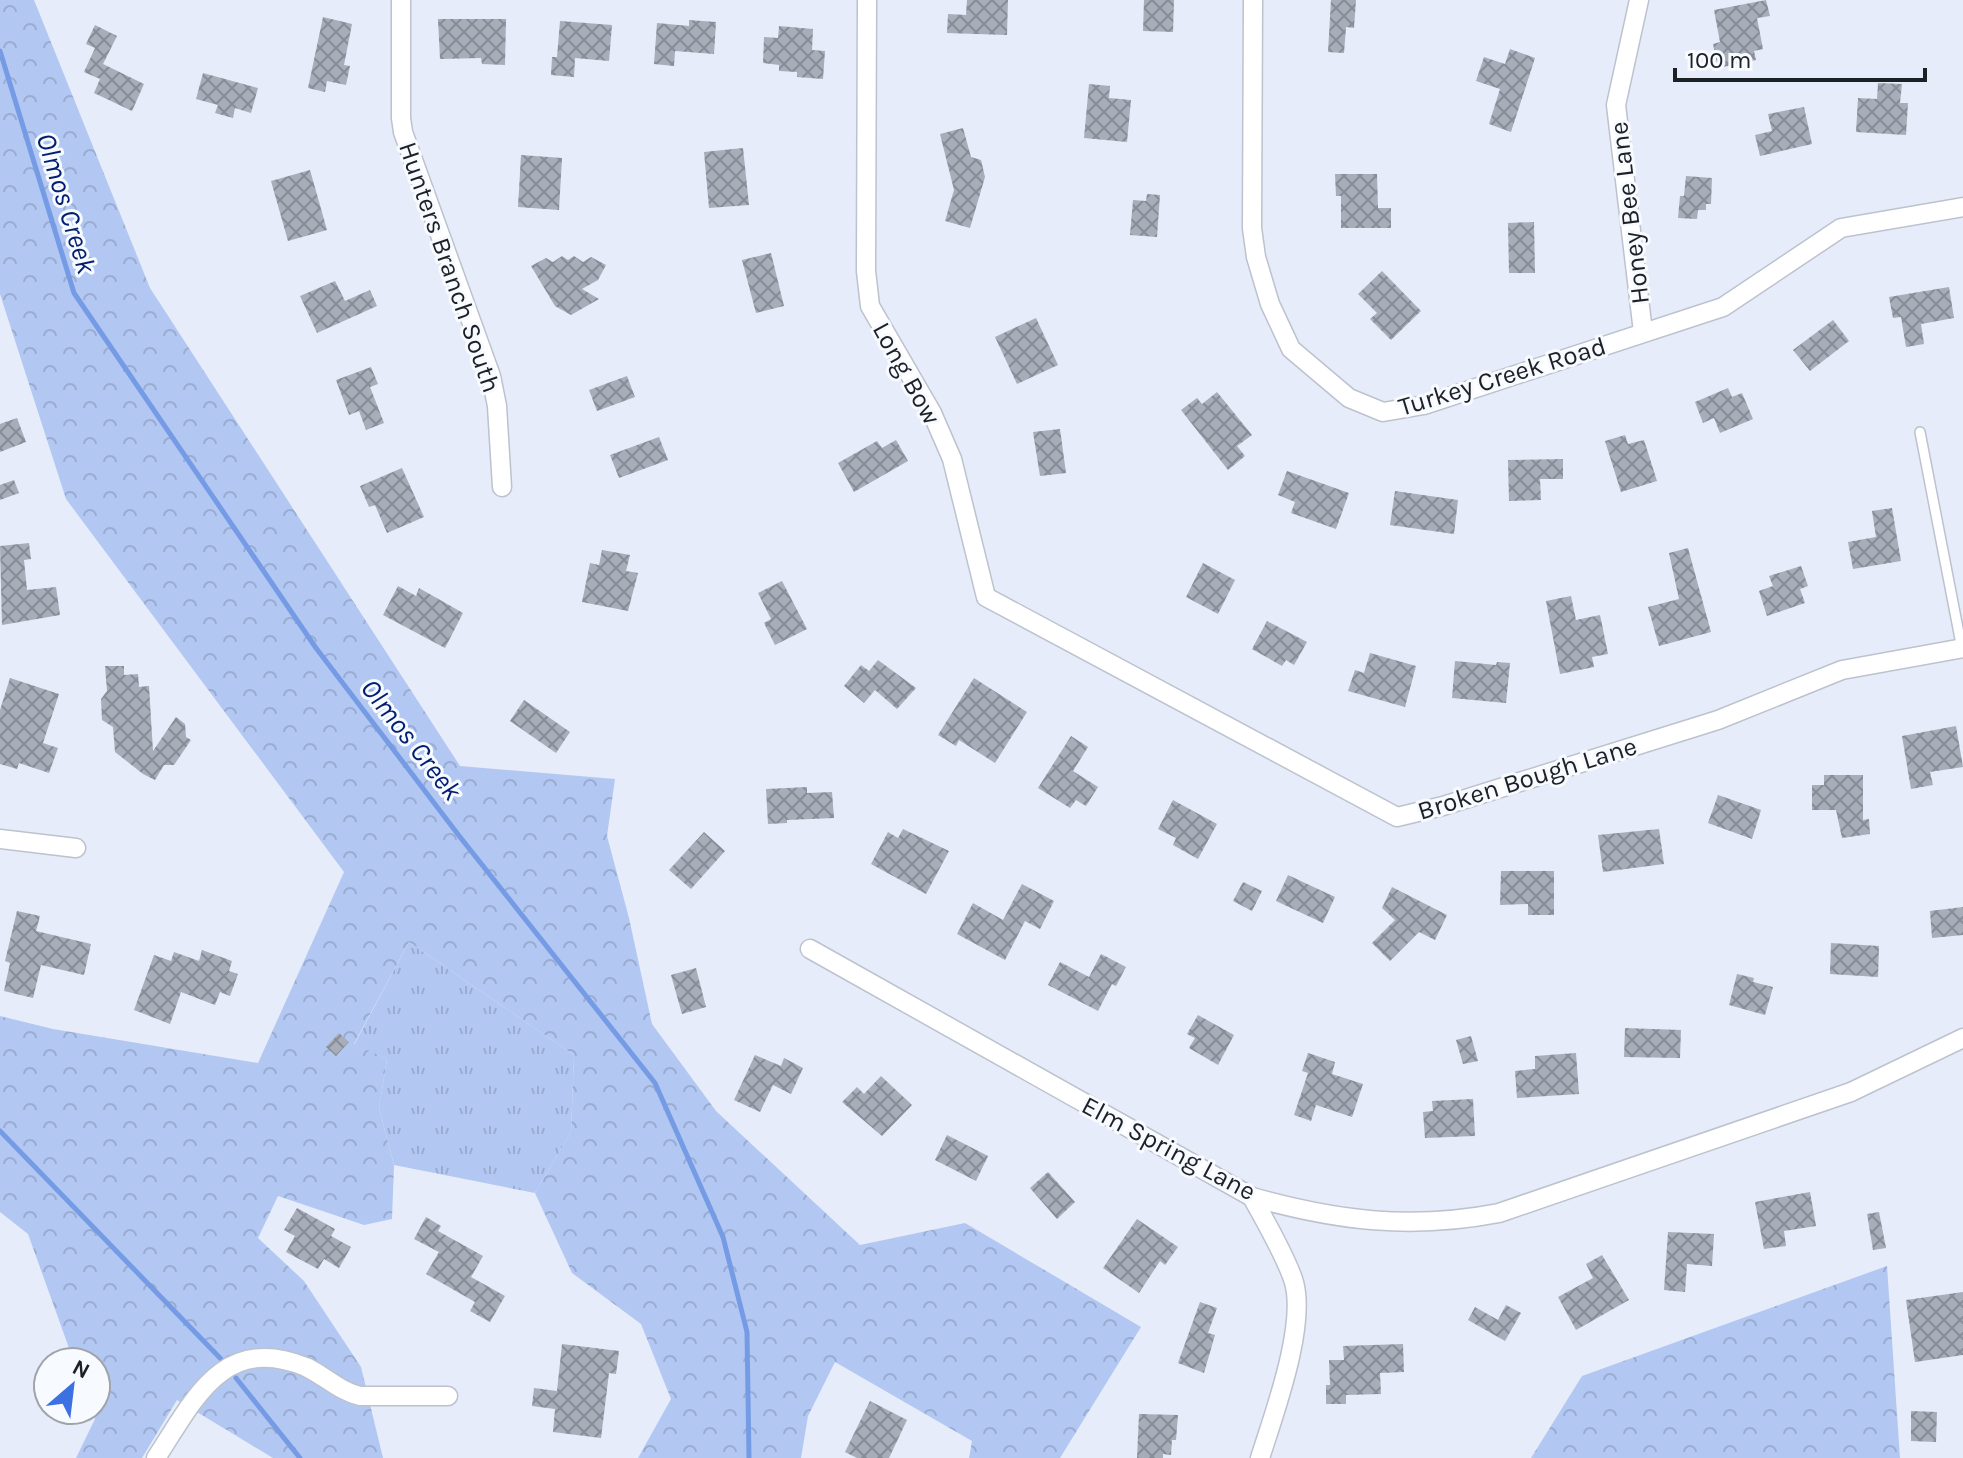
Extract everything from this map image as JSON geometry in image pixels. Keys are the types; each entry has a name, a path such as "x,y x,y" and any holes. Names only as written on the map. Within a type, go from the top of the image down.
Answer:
{"street":[{"name":"Hunters Branch South","path":"401,0 403,132 491,376 497,406 502,487"},
{"name":"Long Bow","path":"867,0 866,271 870,306 932,413 952,459 986,597"},
{"name":"Turkey Creek Road","path":"1253,0 1252,228 1256,257 1270,304 1291,349 1349,398 1383,412 1424,405 1723,307 1841,228 1963,207"},
{"name":"Honey Bee Lane","path":"1639,0 1616,105 1643,332"},
{"name":"Broken Bough Lane","path":"986,597 1397,817 1443,806 1718,720 1842,670 1962,648"},
{"path":"0,839 76,848"},
{"name":"Elm Spring Lane","path":"810,949 1252,1197 1305,1212 1382,1223 1460,1220 1499,1213 1851,1092 1963,1038"},
{"path":"1252,1197 1294,1281 1296,1312 1291,1354 1260,1458"},
{"path":"156,1458 194,1399 216,1373 259,1357 279,1358 309,1368 347,1393 360,1396 448,1396"}],"lane":[{"path":"1920,432 1962,648"}],"green space":[{"path":"0,0 34,0 150,288 460,766 615,779 607,836 652,1024 716,1111 860,1245 965,1223 1141,1327 1060,1458 969,1458 972,1441 835,1362 808,1416 801,1458 638,1458 671,1399 641,1324 572,1273 535,1193 571,1132 574,1055 409,942 354,1044 387,1059 379,1108 394,1165 392,1219 364,1225 278,1196 258,1238 304,1281 361,1367 383,1458 273,1458 177,1400 142,1458 76,1458 92,1426 112,1426 112,1346 68,1346 28,1234 0,1212 0,1016 53,1029 258,1063 344,872 66,499 0,294"},
{"path":"409,942 574,1055 571,1132 535,1193 394,1165 379,1108 387,1059 354,1045"},
{"path":"1887,1266 1900,1458 1531,1458 1582,1376"}],"building":[{"path":"967,0 1008,0 1007,35 947,33 948,14 966,15"},
{"path":"1144,0 1174,0 1173,32 1143,31"},
{"path":"1331,0 1356,0 1354,28 1346,27 1344,53 1328,52"},
{"path":"1766,0 1770,16 1757,18 1763,49 1754,51 1756,60 1718,68 1713,44 1720,42 1714,10"},
{"path":"323,17 352,24 344,65 350,66 346,85 327,81 325,92 308,88"},
{"path":"438,19 506,19 505,65 482,64 481,58 440,59"},
{"path":"689,20 716,22 714,54 675,51 674,66 654,64 657,23 689,26"},
{"path":"560,21 612,25 609,61 575,58 574,77 551,75 552,57 557,57"},
{"path":"95,25 117,36 103,64 144,84 132,111 94,93 100,79 84,72 95,48 86,44"},
{"path":"779,26 813,29 812,50 825,51 823,79 797,77 797,72 779,71 779,65 763,63 764,37 778,38"},
{"path":"1510,49 1535,58 1511,132 1489,124 1500,89 1476,81 1484,57 1505,64"},
{"path":"203,73 258,88 251,113 235,108 233,118 215,113 218,105 196,99"},
{"path":"1878,83 1902,84 1900,103 1908,103 1906,135 1856,132 1858,98 1877,99"},
{"path":"1089,84 1110,86 1109,98 1131,100 1127,142 1084,138"},
{"path":"1804,107 1812,144 1760,156 1755,135 1772,131 1768,114"},
{"path":"963,128 971,157 981,160 985,177 970,228 945,221 954,190 940,134"},
{"path":"743,148 749,205 709,208 704,152"},
{"path":"521,155 562,158 559,210 518,207"},
{"path":"310,170 327,230 288,241 271,181"},
{"path":"1335,174 1377,174 1378,208 1391,208 1391,228 1341,228 1341,196 1336,196"},
{"path":"1686,176 1712,178 1711,204 1706,204 1706,210 1698,210 1697,219 1678,218"},
{"path":"1147,194 1160,195 1157,237 1130,235 1133,200 1146,201"},
{"path":"1534,222 1535,273 1509,273 1508,223"},
{"path":"771,253 784,306 756,313 742,260"},
{"path":"562,256 568,260 574,256 583,262 591,257 606,265 598,280 582,289 599,299 571,315 555,306 531,266 546,258 553,262"},
{"path":"1382,271 1421,311 1391,340 1370,319 1377,313 1358,294"},
{"path":"335,281 345,301 370,290 377,306 317,333 300,296"},
{"path":"1949,287 1954,318 1921,324 1924,344 1906,347 1901,317 1893,318 1889,297"},
{"path":"1036,318 1058,365 1017,384 995,337"},
{"path":"1833,320 1849,341 1810,371 1793,350"},
{"path":"371,367 378,384 370,387 384,423 366,430 359,411 349,415 336,380"},
{"path":"627,376 635,397 597,411 589,390"},
{"path":"1728,388 1732,397 1742,393 1753,419 1720,433 1714,418 1703,423 1695,402"},
{"path":"1217,392 1252,435 1237,446 1245,456 1228,470 1181,410 1197,398 1202,404"},
{"path":"17,418 26,442 0,452 0,424"},
{"path":"1060,429 1066,473 1040,476 1033,432"},
{"path":"1625,435 1628,444 1644,440 1657,481 1621,492 1605,441"},
{"path":"659,437 668,460 619,478 610,455"},
{"path":"896,440 908,461 854,492 838,463 877,441 882,448"},
{"path":"1563,459 1563,479 1540,479 1541,500 1509,501 1508,460"},
{"path":"402,468 424,517 387,533 375,505 369,507 360,486"},
{"path":"1287,471 1349,493 1336,529 1291,513 1295,502 1278,495"},
{"path":"14,480 19,493 0,500 0,485"},
{"path":"1395,491 1458,500 1454,534 1390,525"},
{"path":"1892,508 1901,561 1853,569 1848,542 1876,537 1872,511"},
{"path":"29,543 31,559 24,560 27,590 56,587 60,615 2,625 0,546"},
{"path":"1688,548 1711,632 1659,646 1648,607 1679,599 1669,553"},
{"path":"602,550 630,555 626,571 638,573 628,611 582,602 590,563 599,565"},
{"path":"1203,563 1235,580 1218,614 1186,597"},
{"path":"1801,566 1808,586 1800,589 1805,603 1767,616 1759,591 1773,586 1769,576"},
{"path":"782,581 807,629 775,645 764,623 771,619 758,593"},
{"path":"398,586 416,596 419,588 463,613 445,648 383,615"},
{"path":"1571,596 1576,620 1600,615 1608,654 1592,657 1594,667 1560,674 1546,601"},
{"path":"1267,621 1307,642 1294,665 1286,660 1282,666 1252,649"},
{"path":"1370,653 1416,666 1405,707 1348,691 1355,670 1364,673"},
{"path":"878,660 916,688 897,709 875,690 864,703 844,686 861,665 869,671"},
{"path":"1455,661 1496,665 1497,662 1510,663 1506,703 1452,698"},
{"path":"105,666 124,666 124,675 138,674 139,687 149,686 153,751 176,717 185,724 186,737 191,740 174,765 164,765 155,780 115,752 113,727 102,720 101,699 107,691"},
{"path":"10,678 59,694 43,743 58,748 49,773 19,763 17,769 0,764 0,710"},
{"path":"974,678 1027,712 995,763 959,740 956,746 938,735"},
{"path":"524,700 570,732 556,753 510,721"},
{"path":"1956,726 1963,767 1930,772 1933,785 1911,789 1902,736"},
{"path":"1071,736 1088,747 1073,771 1098,787 1086,806 1076,800 1070,808 1038,788"},
{"path":"1824,775 1863,775 1863,820 1869,819 1870,834 1842,838 1836,810 1812,810 1812,785 1824,785"},
{"path":"807,787 807,793 832,792 834,818 768,824 766,789"},
{"path":"1718,795 1761,810 1752,839 1708,823"},
{"path":"1173,800 1217,824 1198,859 1173,845 1176,838 1158,829"},
{"path":"903,829 949,851 926,894 871,864 888,832 898,838"},
{"path":"1659,829 1664,864 1603,872 1598,835"},
{"path":"704,832 725,851 691,889 669,870"},
{"path":"1501,871 1554,871 1554,915 1528,915 1528,904 1500,905"},
{"path":"1288,875 1335,897 1323,923 1276,901"},
{"path":"1243,882 1262,891 1252,911 1233,901"},
{"path":"1022,884 1054,901 1040,929 1025,921 1005,960 957,934 973,903 1003,920"},
{"path":"1392,887 1447,915 1435,940 1419,932 1390,961 1372,943 1395,920 1382,908"},
{"path":"1963,907 1963,935 1932,938 1930,911"},
{"path":"17,911 40,916 36,931 91,944 84,975 41,965 33,998 4,991 10,963 5,961"},
{"path":"1831,943 1879,946 1878,977 1830,974"},
{"path":"202,950 232,961 229,971 238,974 230,996 220,992 215,1005 181,992 170,1024 134,1010 154,955 171,961 174,952 199,961"},
{"path":"1101,954 1126,967 1116,986 1112,984 1098,1011 1048,985 1060,962 1089,977"},
{"path":"696,968 706,1007 682,1014 671,975"},
{"path":"1737,974 1773,987 1765,1015 1729,1005"},
{"path":"1198,1015 1234,1035 1218,1065 1189,1048 1195,1038 1187,1034"},
{"path":"1625,1028 1681,1030 1680,1058 1624,1057"},
{"path":"339,1033 349,1042 336,1056 326,1047"},
{"path":"1471,1036 1478,1061 1463,1064 1456,1040"},
{"path":"1308,1053 1335,1062 1332,1074 1363,1084 1352,1117 1316,1105 1311,1121 1294,1115 1308,1073 1302,1071"},
{"path":"1576,1053 1579,1094 1517,1098 1515,1071 1535,1069 1535,1056"},
{"path":"755,1055 781,1066 784,1058 803,1068 791,1094 773,1085 760,1112 734,1100"},
{"path":"881,1076 912,1105 882,1136 842,1102 857,1087 864,1094"},
{"path":"1473,1099 1475,1136 1425,1138 1423,1112 1433,1111 1432,1101"},
{"path":"947,1135 988,1156 976,1181 935,1160"},
{"path":"1048,1172 1075,1202 1057,1219 1030,1188"},
{"path":"1810,1192 1816,1226 1784,1231 1786,1246 1764,1249 1755,1202"},
{"path":"297,1208 335,1229 331,1236 351,1247 339,1268 324,1259 318,1269 286,1252 295,1236 284,1230"},
{"path":"1879,1212 1886,1248 1873,1250 1867,1214"},
{"path":"426,1217 441,1226 438,1231 483,1256 471,1277 505,1296 490,1322 470,1311 475,1302 426,1274 439,1252 414,1239"},
{"path":"1137,1219 1178,1247 1165,1265 1160,1261 1139,1293 1103,1268"},
{"path":"1668,1232 1714,1234 1712,1266 1687,1264 1685,1292 1664,1290"},
{"path":"1602,1255 1629,1300 1576,1330 1558,1297 1593,1278 1586,1264"},
{"path":"1963,1292 1963,1355 1915,1362 1906,1300"},
{"path":"1200,1302 1217,1308 1208,1333 1215,1335 1204,1373 1178,1363"},
{"path":"1506,1305 1521,1313 1505,1341 1468,1320 1475,1307 1498,1320"},
{"path":"562,1344 619,1351 616,1374 609,1373 601,1438 553,1432 555,1409 532,1406 534,1388 557,1391"},
{"path":"1403,1344 1404,1372 1380,1373 1381,1394 1346,1395 1346,1404 1326,1404 1326,1385 1330,1385 1329,1360 1344,1360 1343,1346"},
{"path":"870,1401 907,1420 889,1458 857,1458 845,1452"},
{"path":"1911,1411 1937,1412 1936,1442 1911,1441"},
{"path":"1139,1414 1178,1415 1171,1455 1137,1458"}],"waterway":[{"name":"Olmos Creek","path":"0,51 74,293 316,648 460,837 655,1083 723,1237 747,1332 749,1458"},
{"path":"0,1131 221,1359"},
{"path":"236,1378 300,1458"}]}
